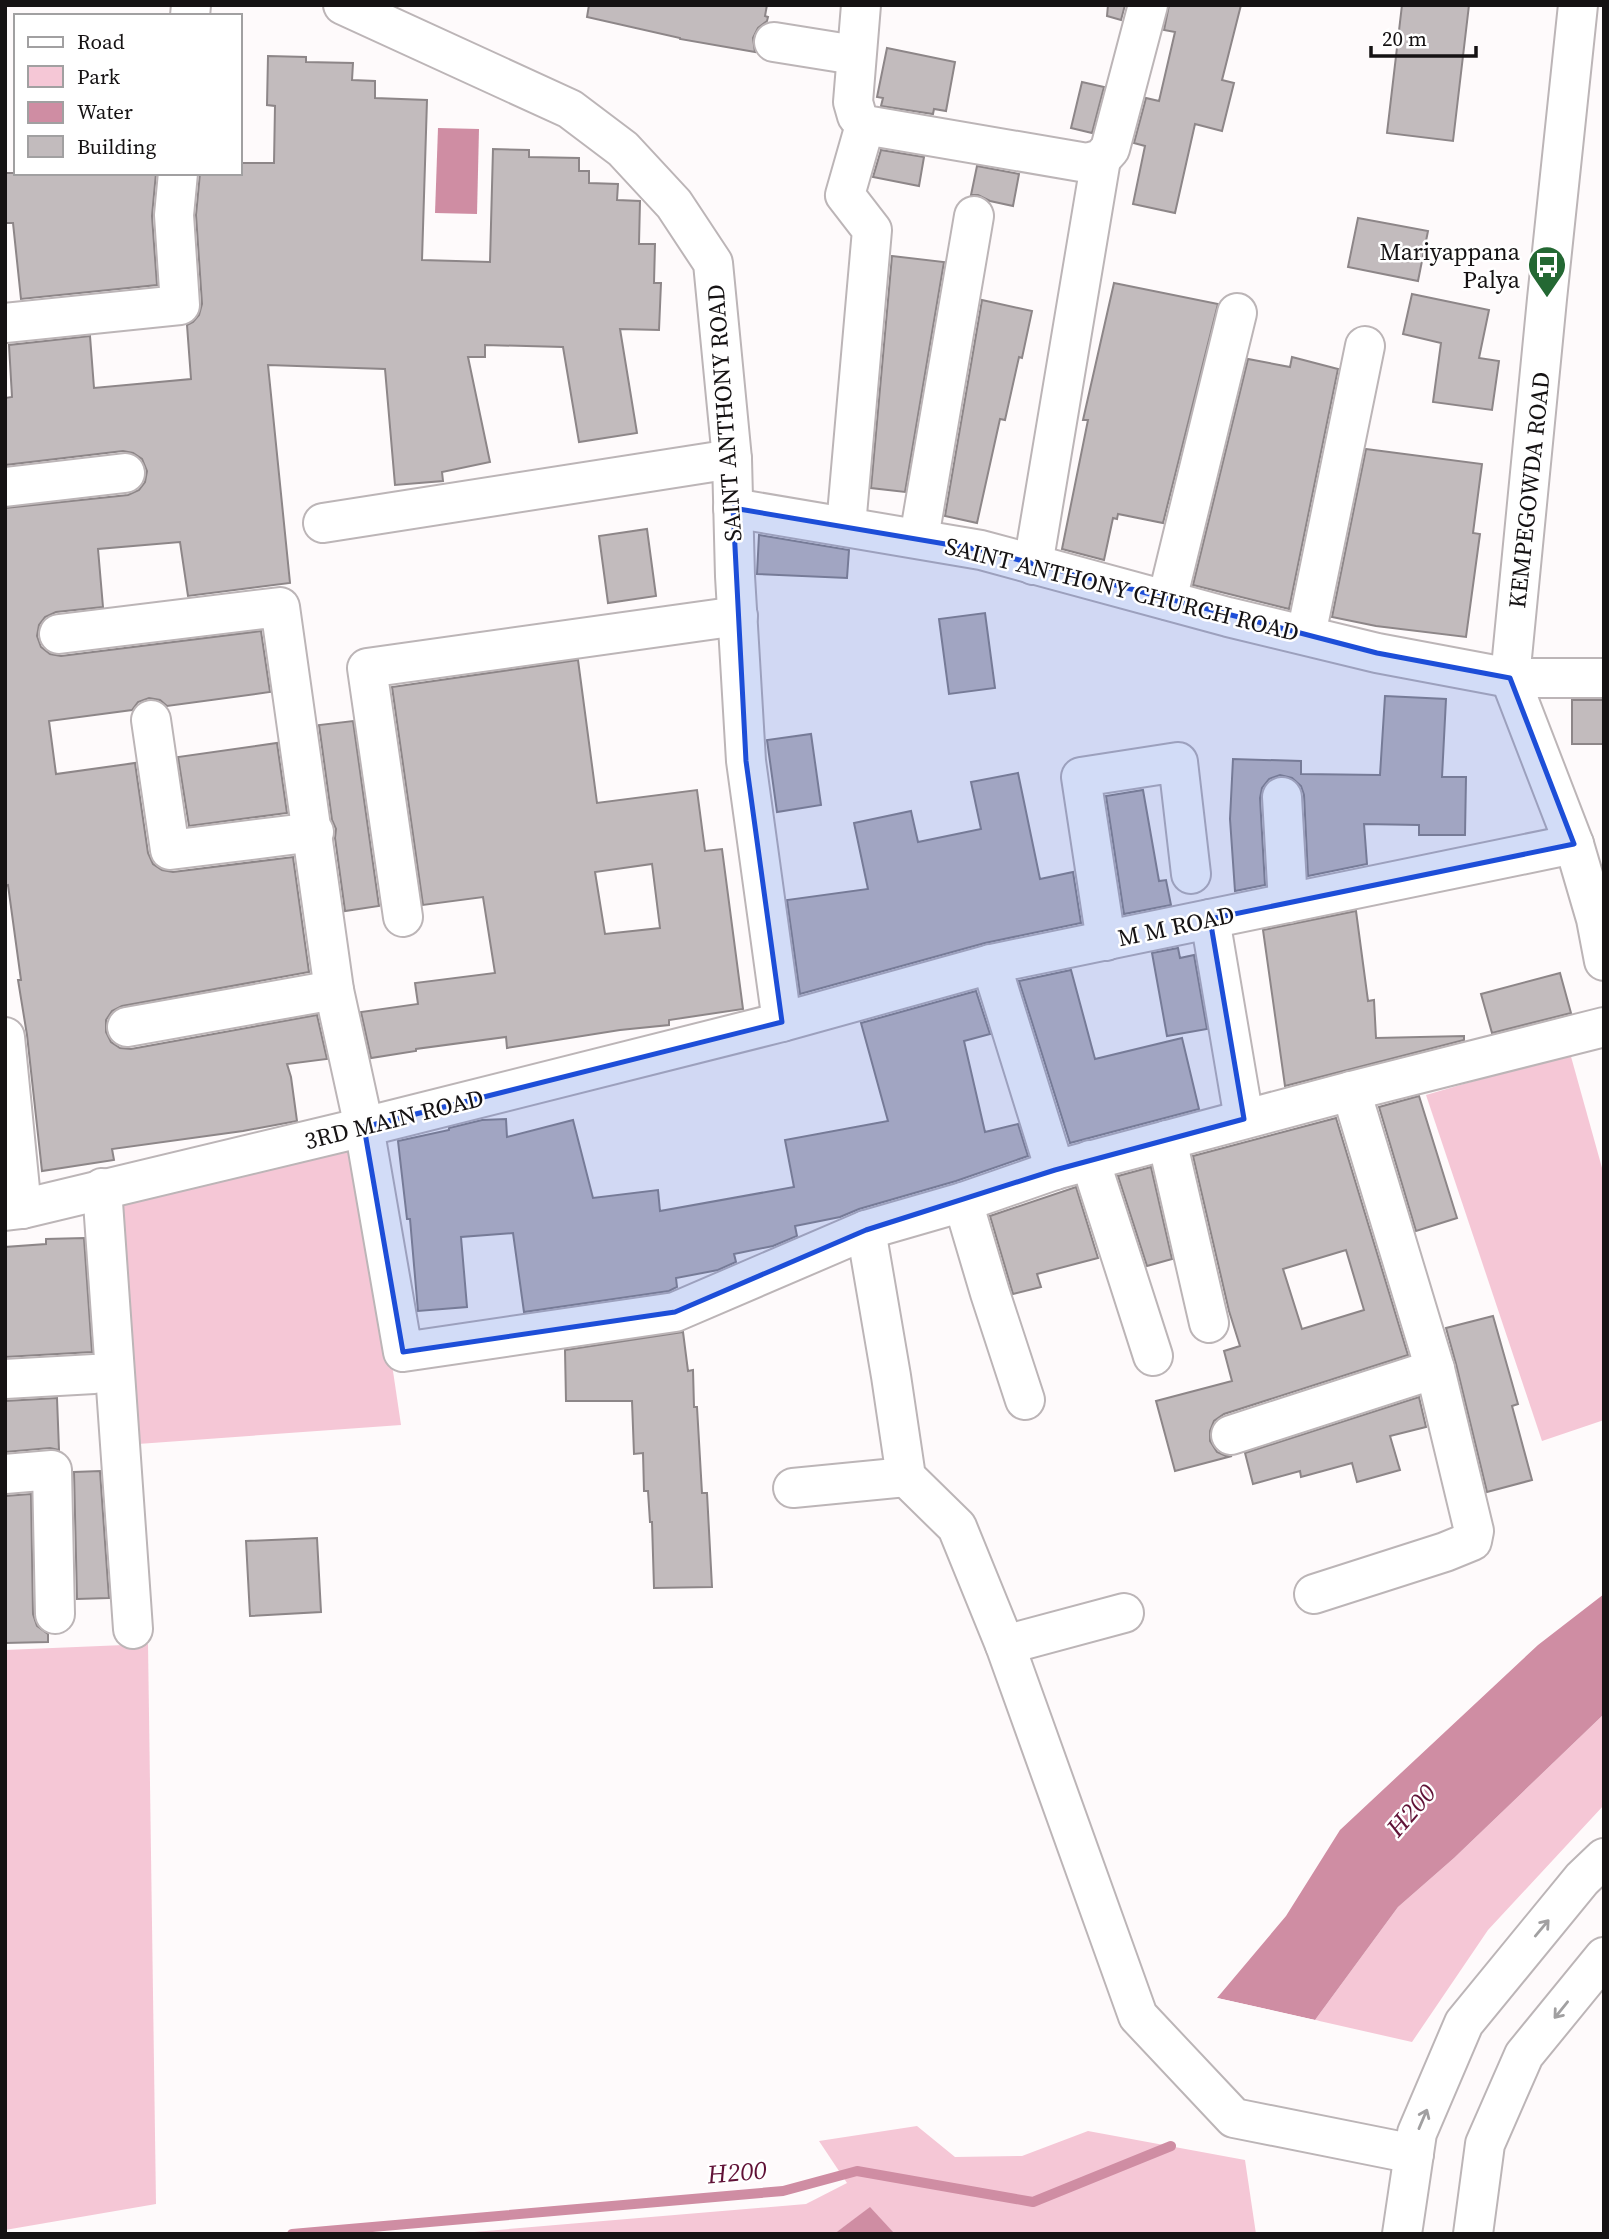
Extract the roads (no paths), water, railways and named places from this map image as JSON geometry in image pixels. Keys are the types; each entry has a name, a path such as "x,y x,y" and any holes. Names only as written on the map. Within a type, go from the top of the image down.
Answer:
{"street":[{"name":"SAINT ANTHONY ROAD","path":"343,5 411,19 570,109 623,149 674,204 713,263 732,459 746,761 782,1022"},
{"path":"861,5 853,102 857,116 864,125 1087,163 1101,159 1110,149 1148,5"},
{"name":"KEMPEGOWDA ROAD","path":"1578,5 1510,678 1600,918 1604,961"},
{"path":"774,42 855,55"},
{"path":"846,526 872,230 845,195 864,125"},
{"path":"1033,565 1101,159"},
{"path":"5,323 180,305 174,215 178,175"},
{"path":"919,538 974,216"},
{"path":"1167,600 1237,313"},
{"path":"1306,635 1365,346"},
{"path":"323,523 732,459"},
{"path":"5,486 125,473"},
{"name":"SAINT ANTHONY CHURCH ROAD","path":"733,508 981,550 1377,653 1510,678 1604,678"},
{"path":"59,634 281,607 334,990 365,1127 403,1352 675,1312 866,1230 963,1202 1073,1165 1604,1027"},
{"path":"403,917 367,668 738,616"},
{"path":"151,720 170,850 314,832"},
{"path":"1106,941 1081,777 1178,762 1191,874"},
{"path":"1282,797 1287,903"},
{"name":"M M ROAD","path":"782,1022 991,964 1574,844"},
{"path":"1210,919 1244,1119"},
{"path":"991,964 1153,1356"},
{"path":"127,1027 334,990"},
{"name":"3RD MAIN ROAD","path":"13,1210 365,1127 782,1022"},
{"path":"5,1037 13,1210"},
{"path":"1314,1594 1445,1552 1472,1541 1474,1531 1435,1369 1351,1091"},
{"path":"1167,1140 1209,1322"},
{"path":"102,1188 133,1629"},
{"path":"963,1202 1025,1400"},
{"path":"866,1230 906,1477 957,1527 1005,1645 1138,2016 1234,2118 1414,2154"},
{"path":"1231,1435 1435,1369"},
{"path":"5,1379 94,1374"},
{"path":"5,1474 52,1470 55,1614"},
{"path":"793,1488 906,1477"},
{"path":"1005,1645 1124,1614"},
{"path":"1402,2234 1417,2133 1464,2023 1582,1879 1604,1858"},
{"path":"1474,2234 1485,2144 1524,2055 1604,1957"}],"water":[{"path":"438,128 479,129 477,214 435,213"},
{"path":"1604,1594 1604,1714 1454,1858 1398,1907 1315,2020 1217,1998 1286,1916 1340,1830 1538,1645"},
{"path":"870,2207 895,2234 834,2234"}],"waterway":[{"name":"H200","path":"292,2234 783,2191 857,2171 1033,2202 1171,2146"}],"place":[{"name":"Mariyappana Palya","path":"1547,299"}]}
